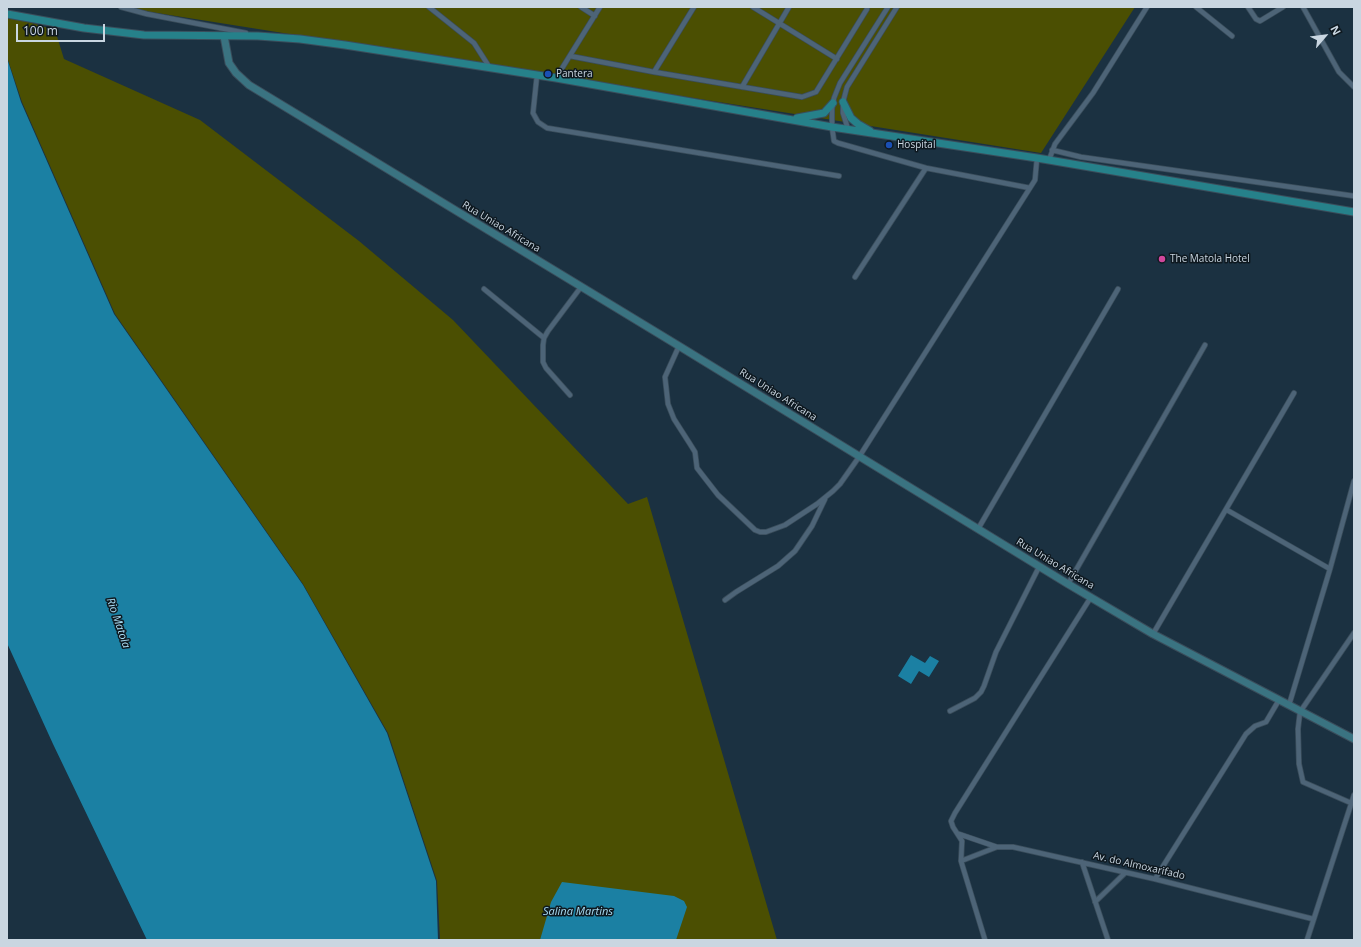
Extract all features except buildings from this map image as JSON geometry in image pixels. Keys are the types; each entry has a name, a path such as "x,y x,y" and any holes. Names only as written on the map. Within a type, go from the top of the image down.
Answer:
{"main road":[{"path":"8,14 84,28 128,33 258,36 300,39 556,78 832,127 1037,158 1354,212"},
{"name":"Rua Uniao Africana","path":"224,36 229,63 236,73 249,85 1039,567 1153,634 1354,739"},
{"path":"843,102 851,118 858,124 876,133"},
{"path":"789,119 820,115 828,111 833,103"}],"street":[{"path":"121,7 147,14 258,36"},
{"path":"429,7 474,43 490,68"},
{"path":"581,7 595,16"},
{"path":"556,78 600,7"},
{"path":"654,72 694,7"},
{"path":"753,7 837,59"},
{"path":"742,87 789,7"},
{"path":"888,7 840,83 833,103 832,127 834,141 838,144 926,168 1030,188"},
{"path":"848,129 843,113 843,102 847,87 897,7"},
{"path":"1049,160 1052,150 1093,93 1147,7"},
{"path":"1196,7 1232,36"},
{"path":"1248,7 1256,19 1260,22 1283,7"},
{"path":"1304,7 1339,72 1354,87"},
{"path":"570,56 802,97 816,92 867,9"},
{"path":"537,75 534,113 538,122 547,128 839,176"},
{"path":"1052,150 1081,157 1354,196"},
{"path":"679,346 665,377 668,404 674,419 695,452 697,468 718,495 755,530 760,532 776,529 785,525 826,498 840,484 859,457 1035,180 1037,158"},
{"path":"855,277 926,168"},
{"path":"570,395 546,368 543,357 544,338 581,287"},
{"path":"484,289 544,338"},
{"path":"978,529 1118,289"},
{"path":"1068,584 1205,345"},
{"path":"1153,634 1227,510 1294,393"},
{"path":"1289,705 1330,569 1354,481"},
{"path":"725,600 778,566 795,551 812,526 826,498"},
{"path":"1227,510 1330,569"},
{"path":"950,711 975,698 981,692 996,652 1039,567"},
{"path":"985,940 961,861 962,841 951,821 1091,597"},
{"path":"1351,803 1303,782 1299,764 1298,740 1300,712 1354,633"},
{"path":"1155,878 1246,734 1255,726 1266,722 1279,700"},
{"path":"1307,940 1354,796"},
{"path":"959,834 997,848"},
{"name":"Av. do Almoxarifado","path":"961,861 997,848 1013,847 1125,873 1155,878 1313,919"},
{"path":"1082,862 1108,940"},
{"path":"1095,902 1125,873"}],"shaded area":[{"path":"119,7 1135,7 1041,153"},
{"path":"7,18 25,21 55,30 64,59 200,120 359,241 453,320 628,504 647,497 777,940 440,940 437,881 388,733 303,584 115,314 22,102 7,57"}],"water":[{"name":"Rio Matola","path":"7,58 21,102 114,314 303,585 387,733 436,881 438,940 147,940 53,744 7,643"},
{"path":"911,655 925,663 930,656 939,661 929,677 919,671 911,684 898,676"},
{"name":"Salina Martins","path":"562,882 674,896 684,901 687,907 676,940 540,940 551,902"}],"place":[{"name":"Pantera","path":"548,74"},
{"name":"Hospital","path":"889,145"},
{"name":"The Matola Hotel","path":"1162,259"}]}
